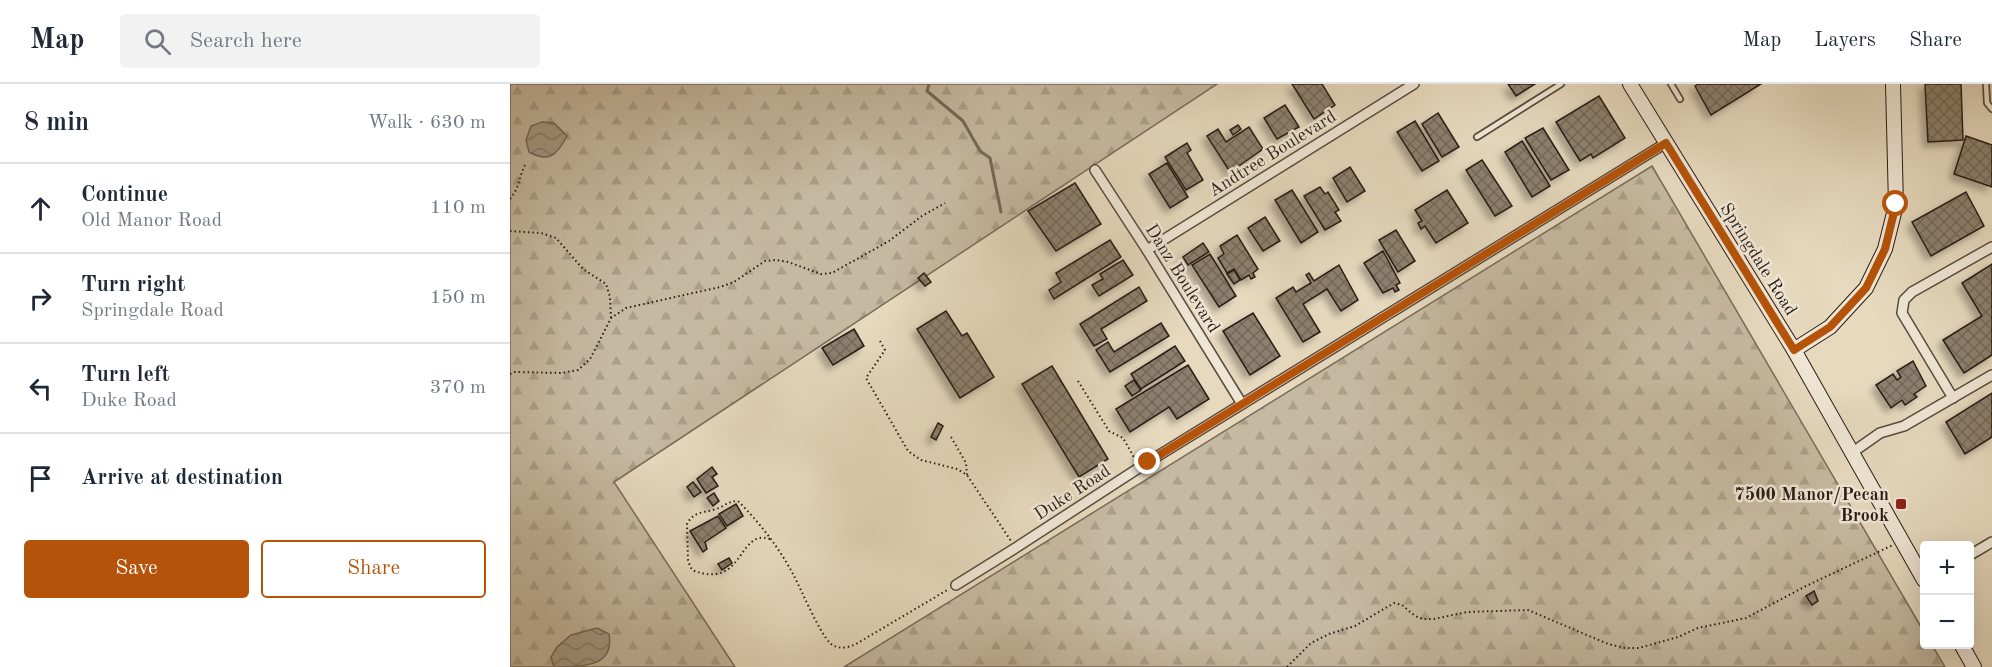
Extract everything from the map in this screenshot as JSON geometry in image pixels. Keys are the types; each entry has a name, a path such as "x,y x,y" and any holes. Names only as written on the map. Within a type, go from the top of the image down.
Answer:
{"main road":[{"name":"Springdale Road","path":"1630,84 1794,350 1920,573"},
{"path":"1794,350 1830,327 1866,288 1885,249 1896,204 1893,84"},
{"path":"1963,649 1974,667"}],"street":[{"name":"Andtree Boulevard","path":"1148,250 1414,84"},
{"name":"Duke Road","path":"956,585 1140,467 1666,143"},
{"name":"Danz Boulevard","path":"1095,170 1148,250 1242,404"},
{"path":"1953,398 1902,313 1904,300 1912,292 1992,247"},
{"path":"1852,452 1880,433 1904,426 1992,375"},
{"path":"1974,553 1992,542"}],"lane":[{"path":"1477,137 1561,84"},
{"path":"1671,84 1680,99"},
{"path":"1986,84 1987,104 1992,110"}],"path":[{"path":"510,199 519,187 520,174 526,164"},
{"path":"510,374 515,372 562,373 578,370 590,359 611,318 626,308 720,287 734,282 765,261 788,262 821,274 832,273 889,241 922,216 945,203"},
{"path":"510,231 541,233 556,238 584,269 606,284 610,297 611,318"},
{"path":"880,341 885,350 866,378 908,451 921,460 957,469 967,475 1004,532 1017,547"},
{"path":"1078,381 1109,431 1123,438 1140,467"},
{"path":"951,437 966,463 967,475"},
{"path":"770,539 762,536 754,539 744,549 738,562 729,570 718,574 701,574 692,570 688,561 687,524 690,519 699,513 718,509 730,501 738,501 770,539 793,573 822,630 830,642 838,647 847,648 856,644 956,585"},
{"path":"1287,667 1311,643 1329,634 1355,626 1394,603 1402,604 1415,616 1423,619 1467,612 1528,610 1608,644 1639,648 1678,637 1698,628 1746,618 1902,540"}],"green space":[{"path":"510,84 1217,84 614,482 735,667 510,667"},
{"path":"1652,166 1920,625 1920,649 1934,649 1945,667 844,667"}],"water":[{"path":"542,122 554,123 567,136 560,148 547,157 529,152 526,140 531,126"},
{"path":"597,628 609,634 610,645 602,659 585,665 554,667 551,657 557,647 571,635"}],"building":[{"path":"1292,84 1322,84 1335,105 1314,119"},
{"path":"1508,84 1535,84 1516,96"},
{"path":"1698,84 1761,84 1711,115 1695,86"},
{"path":"1925,84 1961,84 1963,140 1928,142"},
{"path":"1599,96 1625,138 1593,158 1591,154 1580,161 1556,122"},
{"path":"1285,105 1299,127 1277,139 1264,118"},
{"path":"1438,113 1459,147 1442,157 1422,124"},
{"path":"1415,121 1439,161 1422,171 1397,132"},
{"path":"1238,125 1241,129 1233,135 1230,130"},
{"path":"1249,127 1263,149 1230,172 1207,136 1218,129 1226,142"},
{"path":"1543,128 1569,170 1551,180 1525,138"},
{"path":"1966,136 1992,145 1992,187 1954,174"},
{"path":"1522,141 1550,186 1532,197 1505,152"},
{"path":"1187,143 1191,150 1187,153 1203,180 1186,190 1165,157"},
{"path":"1482,160 1512,206 1495,216 1466,170"},
{"path":"1167,163 1188,197 1170,208 1149,174"},
{"path":"1350,167 1365,191 1347,202 1333,178"},
{"path":"1075,183 1101,224 1056,251 1028,211"},
{"path":"1320,187 1325,194 1328,192 1339,210 1335,212 1341,221 1325,230 1304,196"},
{"path":"1292,190 1318,232 1301,243 1275,200"},
{"path":"1447,190 1468,223 1436,243 1425,226 1421,229 1418,223 1422,221 1415,210"},
{"path":"1966,192 1984,226 1931,256 1912,222"},
{"path":"1265,217 1280,241 1263,251 1248,228"},
{"path":"1396,230 1415,261 1398,272 1379,240"},
{"path":"1237,235 1258,269 1253,273 1255,277 1251,279 1249,275 1241,280 1234,269 1227,273 1218,258 1224,254 1220,246"},
{"path":"1110,240 1121,257 1054,299 1049,290 1061,282 1056,273"},
{"path":"1203,243 1209,252 1188,265 1183,257"},
{"path":"1383,251 1400,283 1396,285 1399,290 1395,292 1393,288 1383,293 1364,263"},
{"path":"1210,254 1236,296 1219,307 1192,265"},
{"path":"1123,260 1133,275 1099,296 1092,285 1103,279 1100,274"},
{"path":"1992,264 1992,355 1964,373 1943,340 1982,316 1962,283"},
{"path":"1339,265 1358,300 1341,311 1327,289 1303,304 1320,332 1303,342 1276,298 1293,287 1296,292 1311,283 1306,275 1309,273 1314,281"},
{"path":"1234,270 1240,280 1234,284 1227,274"},
{"path":"924,273 931,282 925,286 918,278"},
{"path":"1139,287 1147,301 1101,329 1107,339 1094,346 1080,324"},
{"path":"946,311 962,336 967,333 994,377 960,398 917,329"},
{"path":"1253,313 1280,356 1250,375 1223,331"},
{"path":"1161,323 1169,336 1110,372 1096,350 1108,342 1114,352"},
{"path":"854,329 864,346 833,365 822,348"},
{"path":"1175,346 1185,361 1141,389 1131,374"},
{"path":"1913,361 1926,386 1914,394 1917,397 1905,405 1902,400 1891,408 1876,385 1893,374 1897,380 1901,377 1897,371"},
{"path":"1188,365 1209,399 1177,419 1169,407 1130,432 1116,409"},
{"path":"1052,366 1108,459 1079,477 1022,384"},
{"path":"1134,380 1141,390 1132,396 1125,386"},
{"path":"1992,393 1992,437 1965,454 1946,422"},
{"path":"938,423 943,426 936,440 931,437"},
{"path":"712,467 717,474 712,477 718,486 706,493 697,479"},
{"path":"693,482 701,492 694,497 687,487"},
{"path":"714,493 719,501 713,506 707,498"},
{"path":"736,504 743,516 727,526 719,514"},
{"path":"718,516 726,528 705,542 707,549 703,552 690,531"},
{"path":"729,558 732,563 722,570 718,564"},
{"path":"1814,591 1818,601 1812,605 1806,596"}],"waterway":[{"path":"929,84 927,91 963,121 980,151 990,158 1001,212"}],"place":[{"name":"7500 Manor/Pecan Brook","path":"1901,504"}],"route":[{"path":"1148,462 1666,143 1794,350 1830,327 1866,288 1885,249 1896,204"}]}
